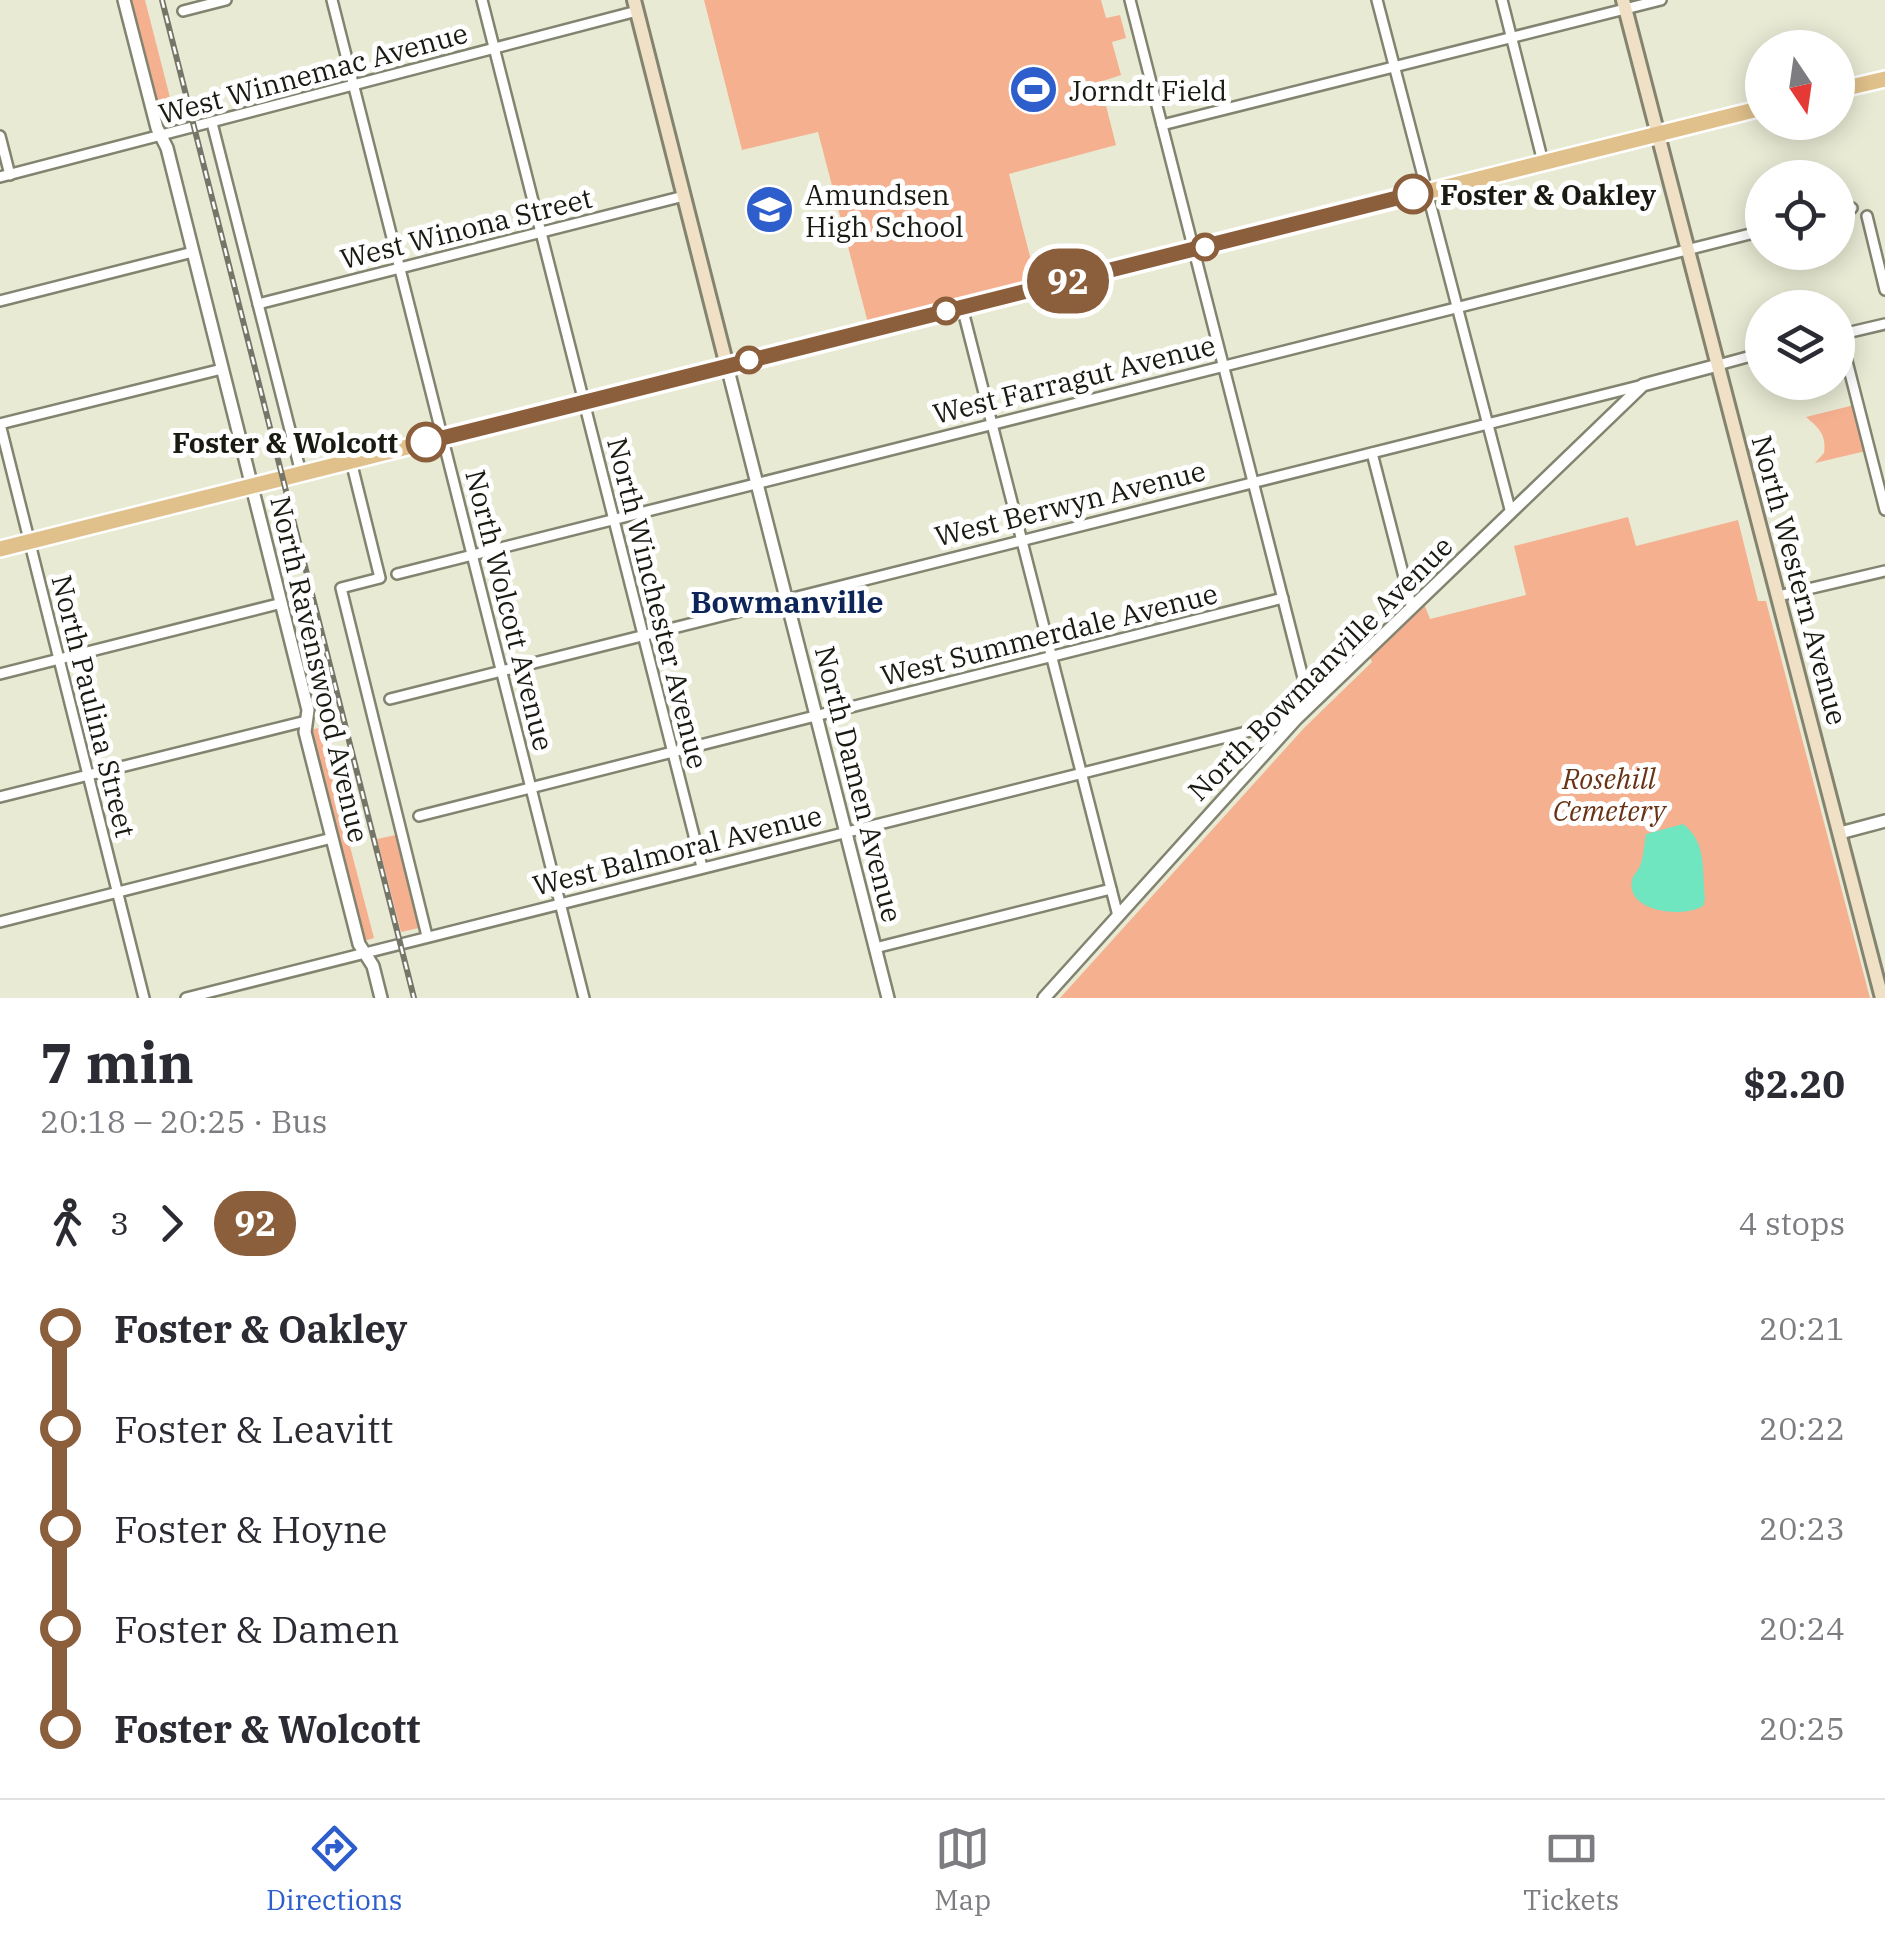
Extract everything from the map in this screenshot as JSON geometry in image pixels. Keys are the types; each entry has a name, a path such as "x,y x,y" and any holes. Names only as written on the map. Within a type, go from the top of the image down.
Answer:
{"main road":[{"name":"North Western Avenue","path":"1624,4 1882,998"},
{"name":"North Damen Avenue","path":"636,6 727,366"},
{"path":"1855,86 1885,79"},
{"path":"0,549 1745,112"}],"street":[{"name":"North Ravenswood Avenue","path":"124,0 282,602 308,710 305,732 359,944 373,966 381,998"},
{"path":"182,11 226,0"},
{"name":"North Wolcott Avenue","path":"332,0 584,998"},
{"name":"North Winchester Avenue","path":"482,0 702,867"},
{"path":"1378,0 1511,513"},
{"path":"1502,0 1543,162"},
{"path":"1162,125 1511,38 1624,4 1661,0"},
{"path":"1133,1 1310,705"},
{"name":"West Winnemac Avenue","path":"5,176 494,48 636,6"},
{"name":"North Ravenswood Avenue","path":"212,123 302,473"},
{"path":"0,136 5,176"},
{"name":"West Winona Street","path":"258,304 684,196"},
{"path":"1867,216 1885,290"},
{"name":"West Farragut Avenue","path":"397,574 1745,235"},
{"path":"0,301 193,252"},
{"path":"962,307 1118,916"},
{"path":"1855,331 1885,324"},
{"name":"West Berwyn Avenue","path":"390,699 1745,358"},
{"name":"North Damen Avenue","path":"727,366 888,998"},
{"path":"0,424 222,368"},
{"name":"North Bowmanville Avenue","path":"1044,998 1296,719 1643,385"},
{"path":"1855,398 1885,510"},
{"name":"North Paulina Street","path":"0,424 144,998"},
{"path":"1372,453 1412,608"},
{"name":"North Ravenswood Avenue","path":"350,461 380,578 341,588 427,936"},
{"path":"1778,596 1885,571"},
{"name":"West Summerdale Avenue","path":"419,816 1283,598"},
{"path":"0,674 282,602"},
{"name":"West Balmoral Avenue","path":"186,998 1296,719"},
{"path":"0,797 306,721"},
{"path":"1840,832 1885,822"},
{"path":"0,922 332,838"},
{"path":"875,948 1111,890"}],"green space":[{"path":"129,0 145,0 176,121 162,125"},
{"path":"704,0 1101,0 1106,18 1120,15 1126,38 1112,42 1121,75 1100,82 1116,145 1009,174 1036,280 868,323 818,132 742,150"},
{"path":"1854,405 1866,451 1815,463 1824,453 1824,441 1806,417"},
{"name":"Rosehill Cemetery","path":"1628,517 1636,546 1738,520 1758,601 1766,601 1870,998 1060,998 1304,728 1372,662 1369,655 1424,604 1430,619 1526,595 1514,546"},
{"path":"319,728 374,938 364,941 310,730"},
{"path":"396,835 419,928 401,932 377,839"}],"shaded area":[{"path":"1683,824 1700,848 1703,906 1682,912 1657,910 1637,899 1632,880 1641,862 1646,834"}],"railway":[{"path":"162,0 414,998"}],"bus line":[{"name":"92","path":"426,442 1413,194"}],"place":[{"name":"Jorndt Field","path":"1034,90"},
{"name":"Foster & Oakley","path":"1413,194"},
{"name":"Amundsen High School","path":"770,210"},
{"name":"Foster & Wolcott","path":"426,442"}],"district":[{"name":"Bowmanville","path":"787,601"}]}
